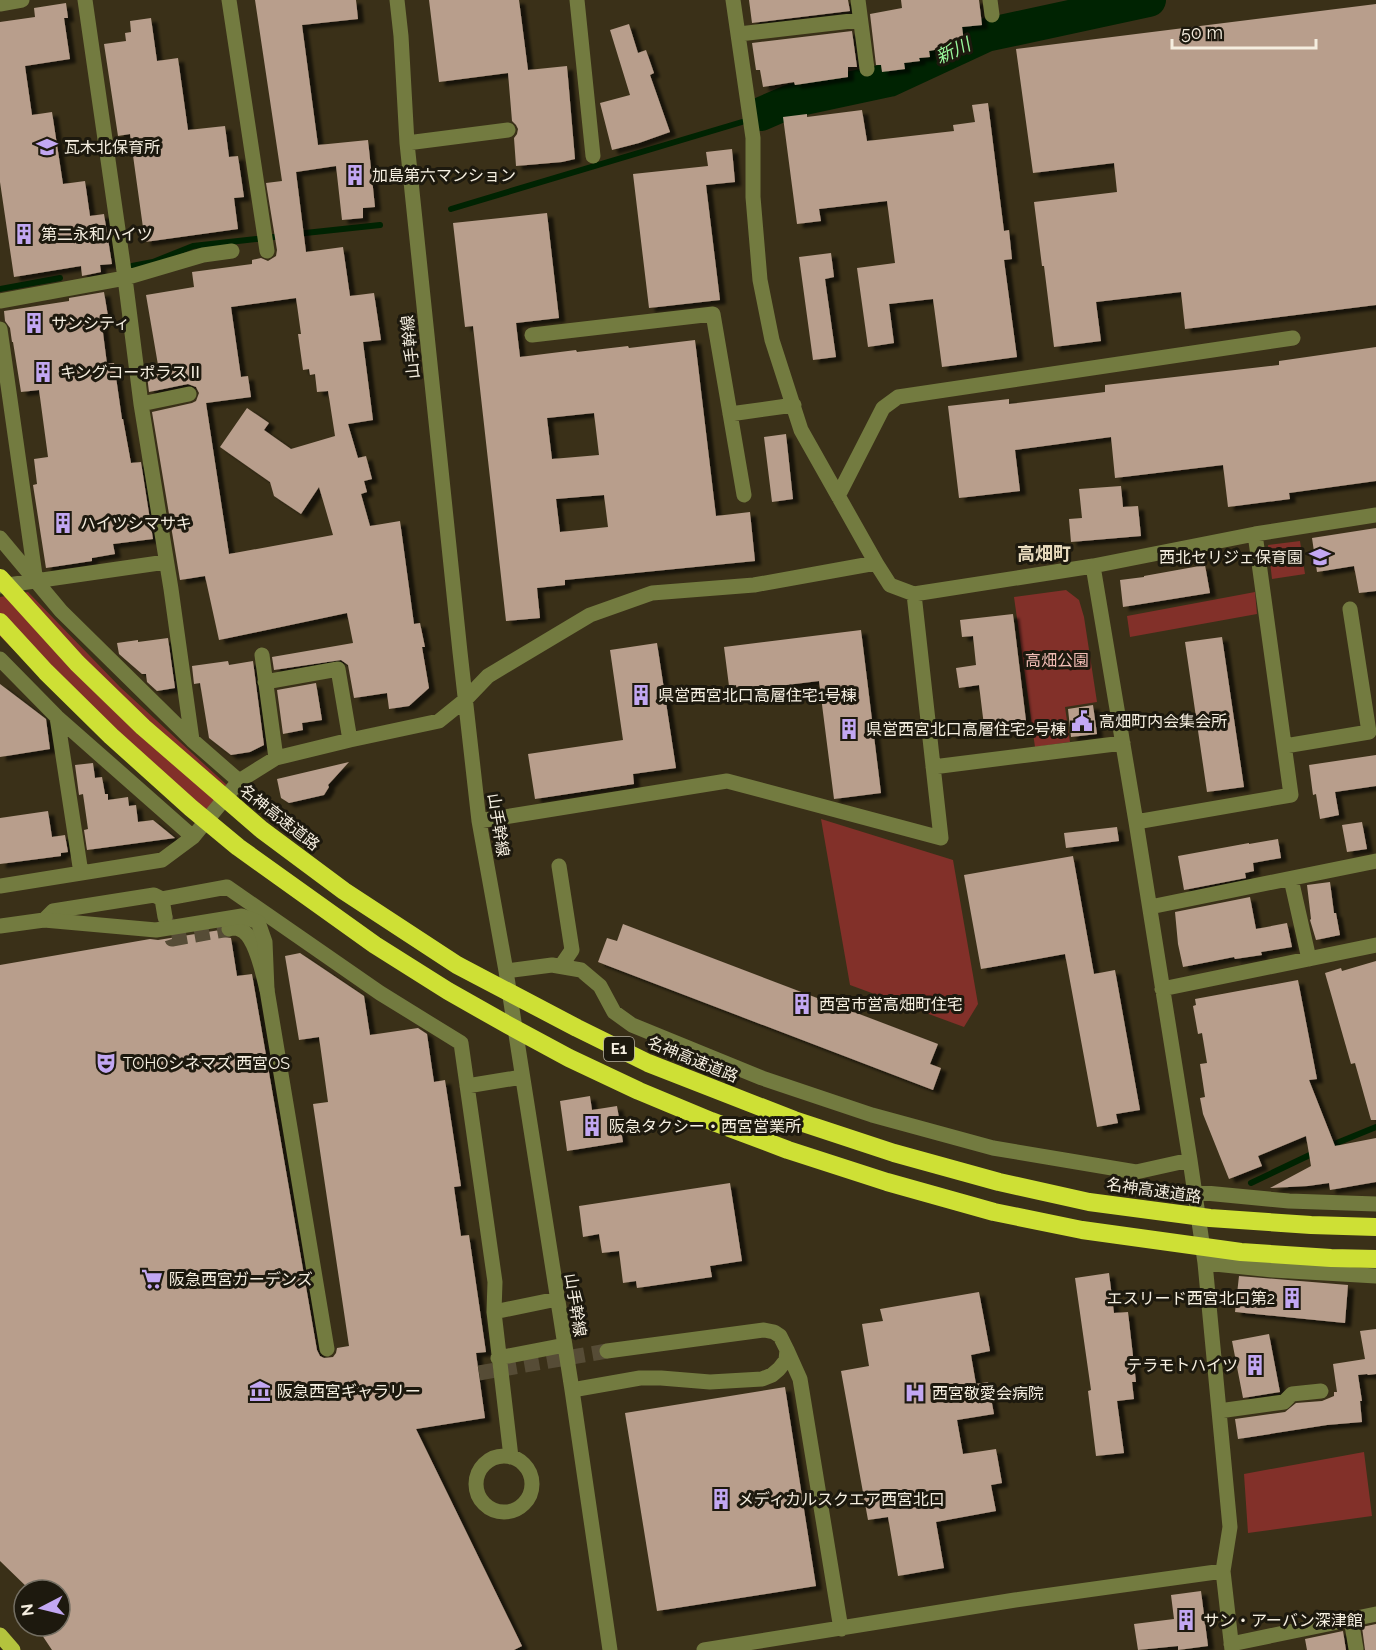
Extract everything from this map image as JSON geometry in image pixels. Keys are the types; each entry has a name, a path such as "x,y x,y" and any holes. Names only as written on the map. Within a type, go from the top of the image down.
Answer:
{"highway":[{"name":"名神高速道路","path":"0,578 77,663 143,727 262,830 345,891 457,965 648,1063 794,1120 894,1153 999,1182 1089,1202 1210,1218 1376,1227"},
{"name":"E1","path":"0,622 46,672 111,736 238,847 375,945 448,991 569,1058 639,1091 788,1150 887,1182 994,1212 1082,1230 1241,1252 1331,1258 1376,1258"}],"main road":[{"path":"0,1635 13,1650"}],"street":[{"path":"0,4 22,0"},
{"path":"85,0 141,404 192,740"},
{"path":"229,0 267,251"},
{"name":"山手幹線","path":"397,0 407,143 479,821 506,971 572,1390 610,1650"},
{"path":"578,0 593,156"},
{"path":"733,0 753,138 753,197 760,280 772,340 801,430 890,585 914,594 1093,566 1255,534 1376,515"},
{"path":"858,0 867,69"},
{"path":"739,34 860,20"},
{"path":"407,143 508,130"},
{"path":"0,301 125,278 203,255 232,251"},
{"path":"532,335 713,314 744,495"},
{"path":"0,329 36,582"},
{"path":"838,496 883,408 898,397 1293,338"},
{"path":"141,404 189,394"},
{"path":"730,414 794,405"},
{"path":"1136,822 1291,795 1255,534"},
{"path":"0,538 61,610 192,740 239,781"},
{"path":"0,586 166,562"},
{"path":"0,886 162,860 193,837 239,781 276,758 439,721 465,700 488,676 590,615 652,593 754,585 876,563"},
{"path":"1093,566 1195,1192 1230,1527 1223,1571 1231,1647 1376,1614"},
{"path":"479,821 727,782 941,838 914,594"},
{"path":"1285,746 1369,732 1350,609"},
{"path":"262,655 276,758"},
{"path":"0,659 57,717 193,837"},
{"path":"266,682 338,669 350,740"},
{"path":"57,717 81,873"},
{"path":"933,767 1123,743"},
{"path":"1150,907 1376,861"},
{"path":"560,866 572,950 561,966"},
{"path":"1291,879 1309,959"},
{"path":"44,920 53,911 154,895 162,899 226,887 380,993 460,1043 495,1282 494,1312 498,1358 511,1457"},
{"path":"162,899 165,917"},
{"path":"0,926 44,920 156,930 242,915 258,922 265,942 267,990"},
{"path":"229,928 239,928 254,944 267,990 327,1349"},
{"path":"1162,989 1376,945"},
{"path":"506,971 552,964 581,970 600,986 614,1012 632,1025 762,1078 872,1115 993,1148 1136,1172 1190,1160"},
{"path":"467,1086 522,1077"},
{"path":"1195,1192 1289,1201 1373,1202"},
{"path":"1204,1263 1284,1271 1376,1276"},
{"path":"494,1312 557,1299"},
{"path":"607,1351 764,1330 780,1336 800,1379 841,1629"},
{"path":"498,1358 565,1345"},
{"path":"572,1390 640,1378 710,1382 762,1379 779,1369 786,1360 787,1350"},
{"path":"1219,1411 1284,1402 1292,1395 1321,1391"},
{"path":"704,1650 1015,1600 1223,1571"},
{"path":"1351,1619 1356,1649"}],"green space":[{"path":"1300,541 1305,574 1272,579 1268,545"},
{"name":"高畑公園","path":"1066,590 1079,600 1084,617 1097,702 1065,707 1070,742 1035,747 1014,597"},
{"path":"28,592 120,687 228,786 199,823 81,718 0,636 0,597"},
{"name":"高畑公園","path":"1255,592 1257,614 1130,637 1127,616"},
{"path":"821,819 953,860 978,1004 964,1027 850,985"},
{"path":"1364,1452 1372,1516 1248,1533 1244,1474"}],"building":[{"path":"255,0 356,0 358,19 302,25 318,145 368,140 375,207 363,208 363,218 342,220 336,166 296,172 306,252 343,247 350,296 374,293 381,340 363,342 373,420 348,424 358,458 366,456 372,479 364,481 367,492 361,494 370,526 400,521 414,624 420,623 429,688 409,706 389,709 387,693 354,698 348,665 341,660 274,670 272,657 353,643 347,613 219,640 205,576 180,580 152,412 192,403 196,401 199,393 196,387 188,384 149,392 146,367 158,365 146,295 194,287 192,272 252,264 252,260 261,258 268,261 276,256 277,250 266,183 282,181","holes":["296,298 301,334 298,334 303,370 309,369 310,375 315,374 317,392 328,391 335,436 291,449 264,430 269,423 247,408 220,447 270,482 274,496 301,514 319,487 333,535 229,554 206,403 251,397 248,376 241,377 231,307"]},
{"path":"429,0 519,0 528,70 567,66 575,159 516,166 514,138 518,129 512,121 508,73 439,82"},
{"path":"749,0 848,0 850,11 752,23"},
{"path":"901,0 979,0 982,25 962,27 964,41 945,44 945,48 929,51 930,57 904,63 905,69 882,72 881,65 876,65 870,14 902,8"},
{"path":"66,3 68,18 64,18 70,59 25,66 32,115 52,112 63,184 85,181 90,216 104,214 112,264 100,265 101,272 82,276 81,266 14,277 0,182 0,22 35,17 34,8"},
{"path":"1376,4 1376,305 1185,329 1181,292 1096,302 1101,341 1054,347 1034,202 1117,192 1114,163 1033,173 1016,49"},
{"path":"151,18 157,61 178,58 188,130 225,126 229,157 238,156 244,197 234,198 238,229 145,242 130,134 118,136 104,44 126,41 125,33 131,32 130,21"},
{"path":"629,24 638,53 646,50 654,73 650,75 670,132 612,150 600,103 630,95 610,30"},
{"path":"852,31 857,67 848,67 848,77 763,87 760,70 756,70 752,43"},
{"path":"988,103 1004,231 1009,230 1012,259 1004,260 1017,357 942,367 933,299 889,304 894,343 868,347 857,268 895,263 887,201 819,209 821,221 797,224 783,117 807,114 807,117 862,110 867,141 954,131 953,125 975,122 972,105"},
{"path":"732,149 735,182 706,185 720,300 649,308 633,174 708,166 706,152"},
{"path":"547,213 559,318 516,323 520,357 695,340 716,516 750,512 755,561 565,580 565,585 537,588 540,618 506,621 473,326 465,327 453,223","holes":["594,413 599,455 552,459 547,418","604,495 608,527 560,532 556,499"]},
{"path":"831,253 834,277 825,279 836,357 813,360 799,257"},
{"path":"104,292 108,316 101,317 107,364 114,363 131,463 141,462 153,539 113,544 115,554 92,558 92,561 46,568 33,485 37,484 34,459 48,457 39,390 21,392 13,342 10,328 5,321 4,311 69,301 69,298"},
{"path":"1376,347 1376,481 1289,493 1290,499 1228,507 1223,465 1115,478 1111,437 1015,450 1020,491 959,498 948,406 1009,399 1009,404 1105,392 1105,385 1279,365 1279,361"},
{"path":"786,434 793,499 772,502 764,437"},
{"path":"1121,486 1123,507 1138,506 1141,536 1071,542 1069,519 1082,518 1079,489"},
{"path":"1376,528 1376,591 1359,593 1354,566 1317,572 1312,538"},
{"path":"1205,565 1210,593 1123,607 1120,580"},
{"path":"1013,614 1027,729 985,734 979,685 959,688 956,668 976,665 973,636 962,637 960,620"},
{"name":"県営西宮北口高層住宅2号棟","path":"861,630 881,793 834,799 819,681 737,691 736,685 729,686 724,647"},
{"path":"1222,637 1244,787 1207,792 1185,642"},
{"path":"168,638 175,688 157,691 147,682 146,674 142,674 119,654 117,643"},
{"name":"県営西宮北口高層住宅1号棟","path":"657,643 676,768 633,774 634,784 535,799 528,754 623,740 610,650"},
{"path":"228,661 229,665 253,661 264,745 250,752 231,755 209,738 200,683 194,684 192,666"},
{"path":"316,683 322,720 302,723 303,730 283,734 277,690"},
{"path":"0,684 46,719 50,749 0,757"},
{"name":"高畑町内会集会所","path":"1093,705 1097,734 1071,737 1068,709"},
{"path":"1376,755 1376,786 1335,792 1339,815 1320,819 1316,794 1313,795 1309,765"},
{"path":"349,762 328,785 324,795 289,803 281,798 277,779"},
{"path":"93,763 95,778 102,777 108,800 128,797 129,806 136,805 138,822 153,820 175,838 87,850 84,830 88,829 83,794 79,795 75,765"},
{"path":"48,811 52,837 65,835 68,852 61,853 61,856 0,864 0,818"},
{"path":"1362,822 1367,849 1347,852 1342,825"},
{"path":"1117,827 1119,841 1066,848 1064,833"},
{"path":"1278,839 1281,858 1253,863 1254,871 1245,873 1246,878 1184,890 1178,856"},
{"path":"1073,856 1094,974 1115,970 1140,1110 1116,1114 1118,1123 1097,1127 1065,954 981,969 964,875"},
{"path":"1330,882 1334,913 1336,913 1340,935 1316,940 1310,920 1307,885"},
{"path":"1250,897 1256,929 1287,923 1292,947 1261,952 1262,955 1235,959 1234,957 1183,967 1175,912"},
{"name":"西宮市営高畑町住宅","path":"623,924 938,1044 930,1064 941,1068 933,1090 598,962 607,938 617,941"},
{"name":"阪急西宮ガーデンズ","path":"220,930 223,937 231,938 237,976 252,974 317,1350 324,1358 333,1357 337,1348 349,1346 313,1104 328,1102 319,1037 299,1040 285,956 300,953 364,996 370,1035 418,1028 427,1034 434,1082 445,1080 461,1186 454,1187 461,1236 469,1235 486,1352 476,1353 485,1418 416,1429 522,1646 514,1650 52,1650 44,1638 72,1638 72,1578 18,1578 0,1561 0,965 150,939 158,940"},
{"path":"1376,961 1376,1120 1371,1120 1355,1063 1351,1064 1325,973 1341,968 1342,971"},
{"path":"1298,980 1317,1079 1309,1080 1335,1146 1376,1138 1376,1182 1330,1190 1329,1183 1270,1188 1311,1166 1306,1136 1258,1156 1262,1166 1229,1179 1203,1114 1200,1098 1205,1097 1200,1064 1207,1063 1202,1033 1198,1034 1193,1006 1196,1005 1195,999"},
{"name":"阪急タクシー・西宮営業所","path":"590,1096 592,1110 617,1106 623,1142 567,1151 560,1101"},
{"path":"730,1183 742,1261 710,1266 712,1277 637,1288 636,1281 623,1283 619,1251 602,1253 599,1234 583,1237 579,1206"},
{"path":"1109,1273 1114,1313 1128,1312 1136,1382 1132,1382 1134,1399 1117,1401 1124,1453 1096,1456 1088,1391 1091,1390 1075,1278"},
{"name":"エスリード西宮北口第2","path":"1239,1276 1348,1285 1345,1323 1235,1312"},
{"path":"979,1292 990,1351 971,1355 976,1384 988,1382 994,1414 957,1420 963,1454 996,1449 1002,1483 991,1485 996,1511 936,1522 944,1568 898,1576 888,1517 868,1520 841,1371 869,1366 862,1324 883,1321 880,1309"},
{"path":"1376,1329 1376,1374 1358,1375 1362,1422 1238,1439 1235,1419 1285,1412 1296,1403 1322,1401 1334,1396 1334,1392 1337,1392 1333,1364 1365,1359 1360,1331"},
{"name":"テラモトハイツ","path":"1269,1334 1280,1392 1243,1398 1232,1341"},
{"name":"メディカルスクエア西宮北口","path":"785,1387 816,1586 657,1611 625,1413"},
{"name":"サン・アーバン深津館","path":"1201,1591 1208,1646 1178,1650 1178,1646 1138,1650 1134,1624 1174,1619 1171,1595"},
{"path":"1376,1624 1376,1650 1365,1650 1362,1627"},
{"path":"1343,1631 1346,1650 1307,1650 1305,1639"}],"waterway":[{"name":"新川","path":"761,114 791,101 889,80 986,35 1149,0"},
{"path":"451,209 742,122"},
{"path":"296,234 380,225"},
{"path":"132,266 153,262 193,246 283,236"},
{"path":"0,289 60,278"},
{"path":"1327,1147 1376,1127"},
{"path":"1251,1183 1316,1152"}],"tunnel":[{"path":"165,917 172,939 229,929"},
{"path":"479,1373 607,1351"}],"place":[{"name":"瓦木北保育所","path":"47,147"},
{"name":"加島第六マンション","path":"355,175"},
{"name":"第二永和ハイツ","path":"24,234"},
{"name":"サンシティ","path":"34,323"},
{"name":"キングコーポラスⅡ","path":"43,372"},
{"name":"ハイツシマサキ","path":"63,523"},
{"name":"西北セリジェ保育園","path":"1320,557"},
{"name":"県営西宮北口高層住宅1号棟","path":"641,695"},
{"name":"高畑町内会集会所","path":"1082,721"},
{"name":"県営西宮北口高層住宅2号棟","path":"849,729"},
{"name":"西宮市営高畑町住宅","path":"802,1004"},
{"name":"TOHOシネマズ 西宮OS","path":"106,1063"},
{"name":"阪急タクシー・西宮営業所","path":"592,1126"},
{"name":"阪急西宮ガーデンズ","path":"152,1279"},
{"name":"エスリード西宮北口第2","path":"1292,1298"},
{"name":"テラモトハイツ","path":"1255,1365"},
{"name":"阪急西宮ギャラリー","path":"260,1391"},
{"name":"西宮敬愛会病院","path":"915,1393"},
{"name":"メディカルスクエア西宮北口","path":"721,1499"},
{"name":"サン・アーバン深津館","path":"1186,1620"}],"district":[{"name":"高畑町","path":"1044,554"}]}
